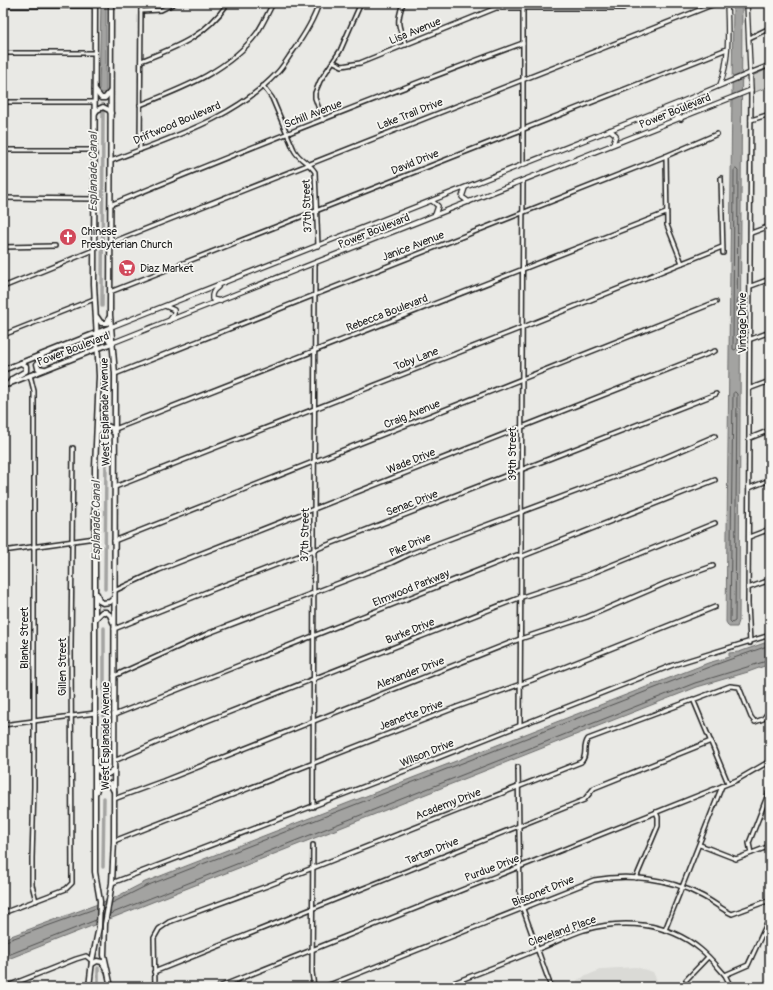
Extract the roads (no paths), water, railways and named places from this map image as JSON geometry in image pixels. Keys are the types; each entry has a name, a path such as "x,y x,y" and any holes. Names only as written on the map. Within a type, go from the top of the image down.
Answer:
{"main road":[{"name":"West Esplanade Avenue","path":"111,3 110,315 115,374 114,841 112,883 105,924 104,955 111,987"},
{"name":"West Esplanade Avenue","path":"89,987 99,927 100,901 95,872 95,467 98,431 99,376 94,300 95,4"},
{"path":"94,89 98,95 105,98 111,89"},
{"path":"94,115 97,110 103,107 109,110 111,114"},
{"path":"95,313 101,324 107,323 110,315"},
{"name":"Power Boulevard","path":"3,370 111,327"},
{"path":"96,333 102,334 112,343"},
{"name":"Power Boulevard","path":"3,386 112,343"},
{"path":"44,354 39,359 37,364 41,369 47,369"},
{"path":"8,384 12,379 26,371 26,366 21,363"},
{"path":"98,431 102,426 109,425 112,428 115,438"},
{"path":"96,588 99,600 103,603 110,602 114,598"},
{"path":"96,618 102,612 106,612 110,615 114,627"},
{"path":"95,764 97,770 105,775 110,774 114,767"},
{"path":"95,794 98,786 104,783 110,784 114,792"},
{"path":"92,963 97,961 102,962 108,972"}],"street":[{"path":"140,150 141,3"},
{"path":"141,11 161,10 175,3"},
{"path":"141,61 182,45 198,35 222,12 228,3"},
{"path":"140,104 176,90 210,74 232,58 256,33 273,3"},
{"name":"Driftwood Boulevard","path":"111,161 227,112 263,86 278,72 304,36 319,3"},
{"path":"323,120 315,93 320,81 334,62 361,3"},
{"path":"403,3 397,19 398,27 406,45"},
{"path":"584,7 585,3"},
{"name":"Lisa Avenue","path":"334,62 342,66 360,63 496,8 623,8 623,3"},
{"name":"Lake Trail Drive","path":"110,243 717,3"},
{"path":"720,85 726,66 727,3"},
{"name":"Vintage Drive","path":"747,3 749,38 748,74 751,90 751,388 748,588 750,642"},
{"path":"3,6 13,4 95,4"},
{"path":"523,7 523,164"},
{"path":"749,38 770,28"},
{"name":"Schill Avenue","path":"110,205 287,133 523,43"},
{"name":"David Drive","path":"110,292 727,49"},
{"path":"3,53 95,53"},
{"path":"748,74 770,66"},
{"name":"Power Boulevard","path":"111,327 465,188 748,74"},
{"name":"37th Street","path":"263,86 272,98 298,157 312,167 316,175 318,246"},
{"name":"Power Boulevard","path":"112,343 315,264 435,215 523,182 751,90"},
{"path":"3,102 94,102"},
{"path":"676,104 673,109 673,114 681,119"},
{"path":"751,120 770,114"},
{"path":"610,130 616,135 613,145"},
{"name":"Janice Avenue","path":"115,374 666,156 717,134"},
{"path":"3,150 94,150"},
{"path":"666,156 667,225 682,263"},
{"path":"721,178 723,253"},
{"name":"39th Street","path":"520,726 523,182"},
{"path":"465,188 462,197 470,202"},
{"path":"3,198 94,199"},
{"path":"432,201 438,206 435,215"},
{"name":"Rebecca Boulevard","path":"115,430 666,213"},
{"path":"751,233 770,226"},
{"path":"3,247 55,246"},
{"name":"Toby Lane","path":"115,487 521,328 722,247"},
{"path":"3,286 94,250"},
{"name":"37th Street","path":"312,807 315,264"},
{"path":"751,286 770,279"},
{"path":"220,301 212,299 212,293 224,283"},
{"path":"3,335 94,300"},
{"name":"Craig Avenue","path":"114,541 716,302"},
{"path":"165,306 172,308 174,314 168,322"},
{"path":"751,339 770,332"},
{"name":"Wade Drive","path":"114,591 159,570 459,451 521,429 715,351"},
{"name":"Blanke Street","path":"30,375 34,391 34,720 32,885 36,901"},
{"path":"751,388 770,381"},
{"name":"Senac Drive","path":"114,627 716,394"},
{"path":"750,438 770,430"},
{"name":"Pike Drive","path":"114,676 209,633 313,594 412,553 652,463 715,436"},
{"name":"Gillen Street","path":"36,901 70,886 72,883 71,716 73,448"},
{"name":"Elmwood Parkway","path":"114,715 714,480"},
{"path":"749,488 770,480"},
{"name":"Burke Drive","path":"114,762 199,724 312,679 520,598 585,576 715,523"},
{"path":"749,537 770,529"},
{"path":"3,551 95,538"},
{"name":"Alexander Drive","path":"114,799 520,639 587,616 666,583 713,566"},
{"path":"748,588 770,580"},
{"name":"Jeanette Drive","path":"114,841 457,707 520,685 715,607"},
{"name":"Wilson Drive","path":"112,883 312,807 673,666 770,635"},
{"name":"Academy Drive","path":"154,972 154,938 159,929 169,922 582,762 585,758 584,746 588,739 693,698 730,686 739,687 751,718 755,722 763,720 770,710"},
{"path":"693,698 728,783"},
{"path":"3,725 95,713"},
{"name":"Tartan Drive","path":"154,972 584,800 594,788 711,741"},
{"name":"Purdue Drive","path":"219,987 722,786 770,762"},
{"path":"518,766 519,868 523,909 551,987"},
{"path":"665,930 700,845 722,786"},
{"path":"751,853 749,843 770,789"},
{"path":"636,878 658,826 658,817 656,812"},
{"path":"700,845 736,859 770,846"},
{"path":"313,846 312,949 314,987"},
{"name":"Bissonet Drive","path":"324,987 594,880 615,877 663,881 682,887 702,896 732,914 770,900"},
{"path":"3,913 36,901"},
{"path":"725,975 748,965 770,917"},
{"name":"Cleveland Place","path":"443,987 582,931 608,925 639,924 665,930 686,940 708,957 725,975 731,987"},
{"path":"5,987 86,956 92,963"},
{"path":"686,980 708,957"},
{"path":"154,972 154,987"}],"water":[{"path":"101,3 106,3 106,93 99,93"},
{"path":"733,3 742,4 739,621 737,627 729,627 726,622"},
{"path":"770,641 770,664 697,687 3,961 3,939 114,898 145,882 708,663 729,657 729,653 739,652"}],"waterway":[{"name":"Esplanade Canal","path":"102,306 103,111"},
{"name":"Esplanade Canal","path":"105,589 106,452"},
{"name":"Esplanade Canal","path":"104,628 104,760"},
{"name":"Esplanade Canal","path":"103,867 104,798"},
{"name":"Esplanade Canal","path":"98,968 98,987"}],"place":[{"name":"Chinese Presbyterian Church","path":"68,237"},
{"name":"Diaz Market","path":"127,268"}]}
